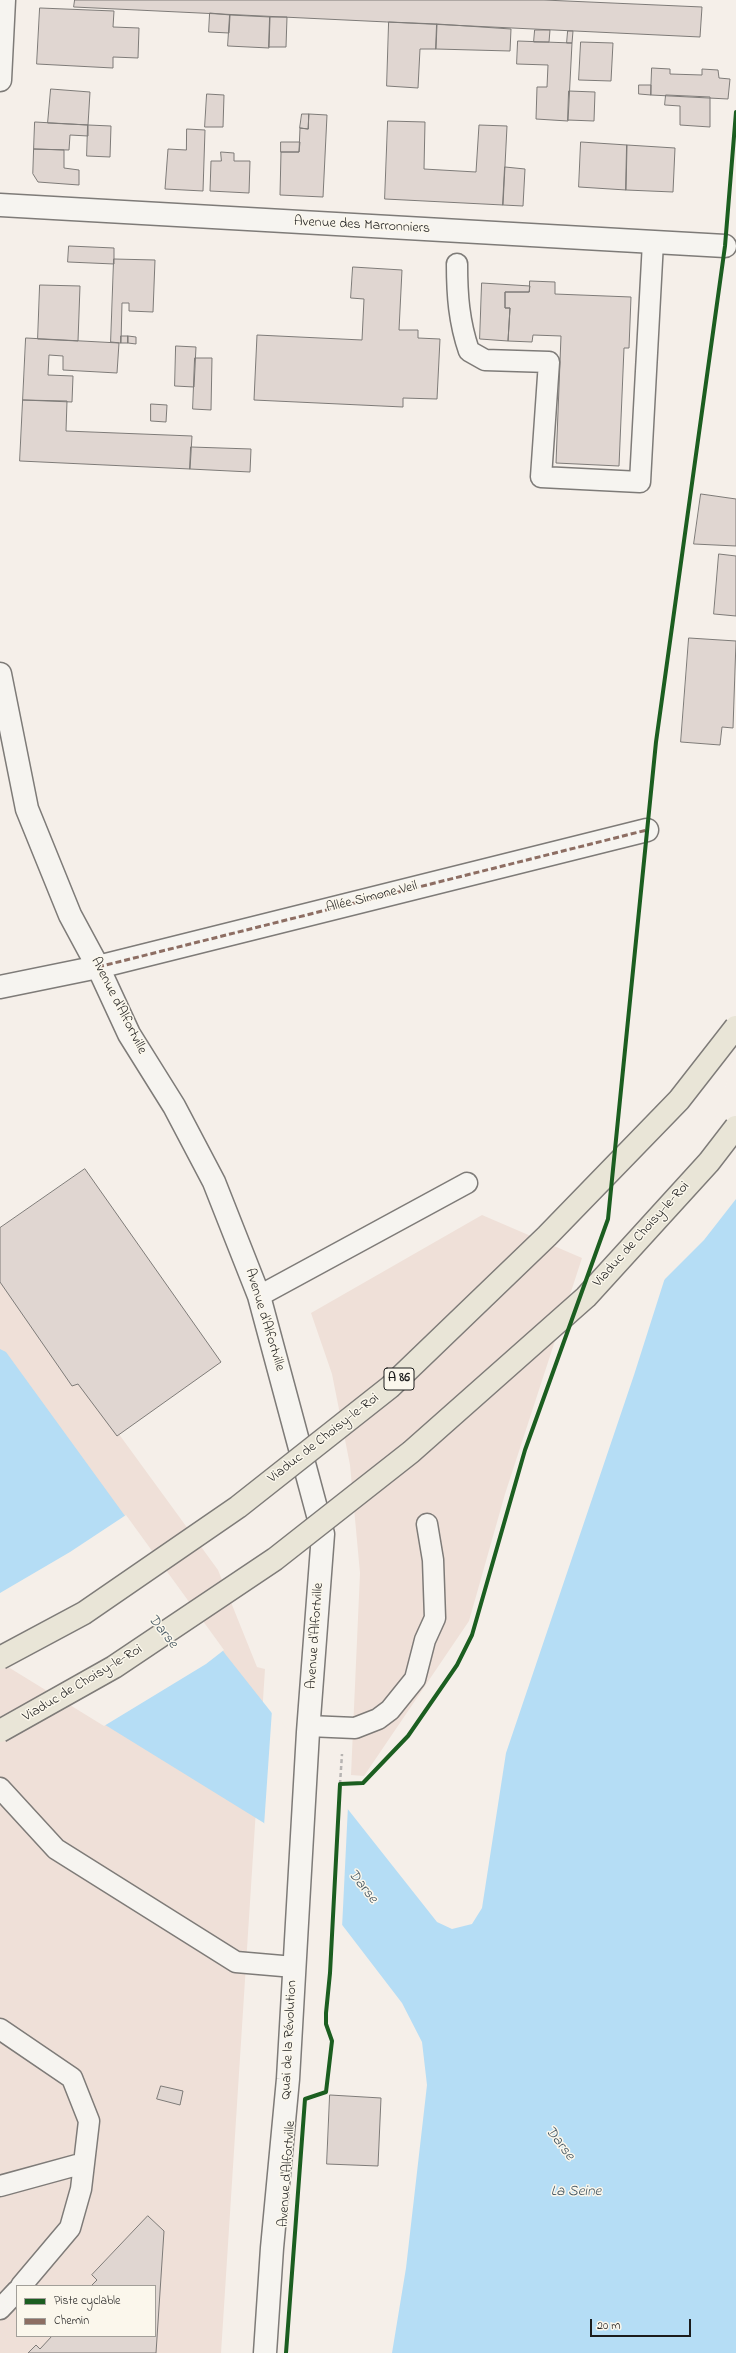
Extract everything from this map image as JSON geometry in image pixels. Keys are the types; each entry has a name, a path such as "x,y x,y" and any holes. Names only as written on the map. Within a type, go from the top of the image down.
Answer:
{"highway":[{"name":"Viaduc de Choisy-le-Roi","path":"0,1658 84,1613 238,1507 390,1387 547,1236 679,1100 736,1027"},
{"name":"Viaduc de Choisy-le-Roi","path":"0,1731 114,1667 275,1559 411,1452 586,1297 709,1162 736,1126"}],"main road":[{"path":"0,80 4,0"},
{"name":"Avenue des Marronniers","path":"0,205 725,246"},
{"name":"Avenue d'Alfortville","path":"0,674 6,741 27,809 70,915 98,967 129,1034 174,1106 214,1182 260,1296 323,1534 308,1729 294,1967"},
{"name":"Allée Simone Veil","path":"0,987 98,967 647,830"},
{"name":"Quai de la Révolution","path":"264,2353 288,2079 294,1967"}],"lane":[{"path":"457,264 457,303 469,351 485,360 549,362 541,477 640,482 653,242"},
{"path":"260,1296 467,1183"},
{"path":"308,1729 355,1728 378,1719 390,1710 415,1678 425,1640 435,1618 433,1560 427,1524"},
{"path":"0,1788 56,1849 236,1962 294,1967"},
{"path":"0,2029 72,2078 89,2121 81,2189 70,2228 22,2285"},
{"path":"0,2186 84,2163"},
{"path":"0,2309 16,2292"}],"path":[{"path":"340,1792 342,1753"}],"shaded area":[{"path":"482,1215 582,1258 505,1494 469,1621 364,1776 351,1775 360,1573 350,1465 332,1374 311,1313"},
{"path":"0,1271 218,1570 257,1667 265,1669 221,2353 0,2353"}],"water":[{"name":"La Seine","path":"736,1055 736,2353 392,2353 406,2268 427,2085 422,2042 402,2003 264,1823 0,1660 0,1349 6,1352 226,1655 437,1922 452,1929 472,1924 482,1908 506,1753 634,1375"}],"pier":[{"path":"736,1053 736,1199 704,1240 661,1283"},
{"path":"126,1515 224,1650 206,1664 104,1726 0,1662 0,1593 70,1552"},
{"path":"272,1710 348,1806 342,1928 264,1826"}],"building":[{"path":"75,0 544,0 702,7 700,37 74,7"},
{"path":"40,8 114,11 113,27 139,28 138,58 113,57 113,68 37,64"},
{"path":"210,13 230,15 229,33 209,32"},
{"path":"230,15 270,17 269,48 228,46"},
{"path":"270,17 287,17 286,47 269,47"},
{"path":"389,22 437,24 436,49 420,49 418,88 387,86"},
{"path":"437,24 511,29 510,51 436,49"},
{"path":"535,30 550,30 549,42 534,42"},
{"path":"568,31 573,31 572,43 567,43"},
{"path":"518,41 572,43 568,121 536,119 537,87 547,87 548,65 517,64"},
{"path":"581,42 613,43 611,81 579,80"},
{"path":"652,68 670,69 670,74 702,75 702,69 718,70 719,78 730,79 728,99 651,95"},
{"path":"639,85 651,85 651,95 639,94"},
{"path":"51,89 90,92 88,125 48,123"},
{"path":"569,91 595,92 594,121 568,120"},
{"path":"207,94 224,95 223,127 205,127"},
{"path":"666,95 710,97 710,127 680,125 680,106 665,105"},
{"path":"302,114 309,114 308,129 300,128"},
{"path":"309,114 327,115 323,197 280,195 281,152 299,152 300,128 308,129"},
{"path":"388,121 425,122 424,169 476,172 479,125 507,126 503,205 385,199"},
{"path":"35,122 88,125 88,136 70,135 69,150 34,149"},
{"path":"88,125 111,126 110,157 87,156"},
{"path":"187,129 205,130 203,191 165,189 168,149 186,150"},
{"path":"281,142 300,142 299,152 281,152"},
{"path":"581,142 627,145 626,190 579,187"},
{"path":"627,145 675,148 673,192 626,190"},
{"path":"34,149 64,150 64,168 79,170 79,185 38,182 33,174"},
{"path":"221,152 234,153 234,161 250,161 249,193 210,191 211,161 221,161"},
{"path":"505,167 525,169 523,206 503,205"},
{"path":"69,246 114,248 114,264 68,262"},
{"path":"114,259 155,260 153,312 129,311 129,303 122,303 121,343 111,342"},
{"path":"353,267 402,270 399,330 418,330 418,338 440,339 437,399 403,398 403,407 254,400 257,335 362,340 364,299 351,298"},
{"path":"530,281 555,282 555,294 631,297 629,348 624,348 619,466 556,463 561,336 533,335 532,342 508,341 510,308 505,308 505,292 529,292"},
{"path":"482,283 530,286 529,292 505,292 505,308 510,308 508,341 480,339"},
{"path":"40,285 80,286 78,341 38,339"},
{"path":"121,336 128,336 128,343 121,343"},
{"path":"128,336 136,337 136,344 128,343"},
{"path":"26,338 119,343 117,373 63,370 63,356 49,355 48,375 73,376 72,402 23,400"},
{"path":"176,346 196,347 194,387 175,386"},
{"path":"195,358 212,358 211,410 193,409"},
{"path":"23,400 67,401 66,431 192,436 190,469 20,461"},
{"path":"151,404 167,405 166,422 151,421"},
{"path":"191,447 251,449 250,472 190,469"},
{"path":"701,494 736,499 736,546 694,544"},
{"path":"719,554 736,556 736,616 714,614"},
{"path":"689,638 736,641 733,728 722,727 720,745 681,742"},
{"path":"85,1169 221,1362 117,1436 78,1384 72,1386 0,1282 0,1228"},
{"path":"161,2086 183,2091 180,2105 157,2099"},
{"path":"330,2095 381,2098 378,2166 327,2164"},
{"path":"148,2216 164,2231 156,2353 28,2353 36,2345 40,2349 51,2337 156,2337 156,2285 92,2285 97,2280 92,2275"}],"marked path":[{"path":"98,967 647,830"}],"cycle path":[{"path":"286,2353 305,2099 326,2092 332,2041 326,2024 326,2013 330,1973 340,1784 363,1783 408,1736 457,1665 472,1635 525,1450 608,1219 656,742 725,246 736,112"}],"water label":[{"name":"Darse","path":"162,1632"},
{"name":"Darse","path":"362,1887"},
{"name":"Darse","path":"559,2144"}]}
